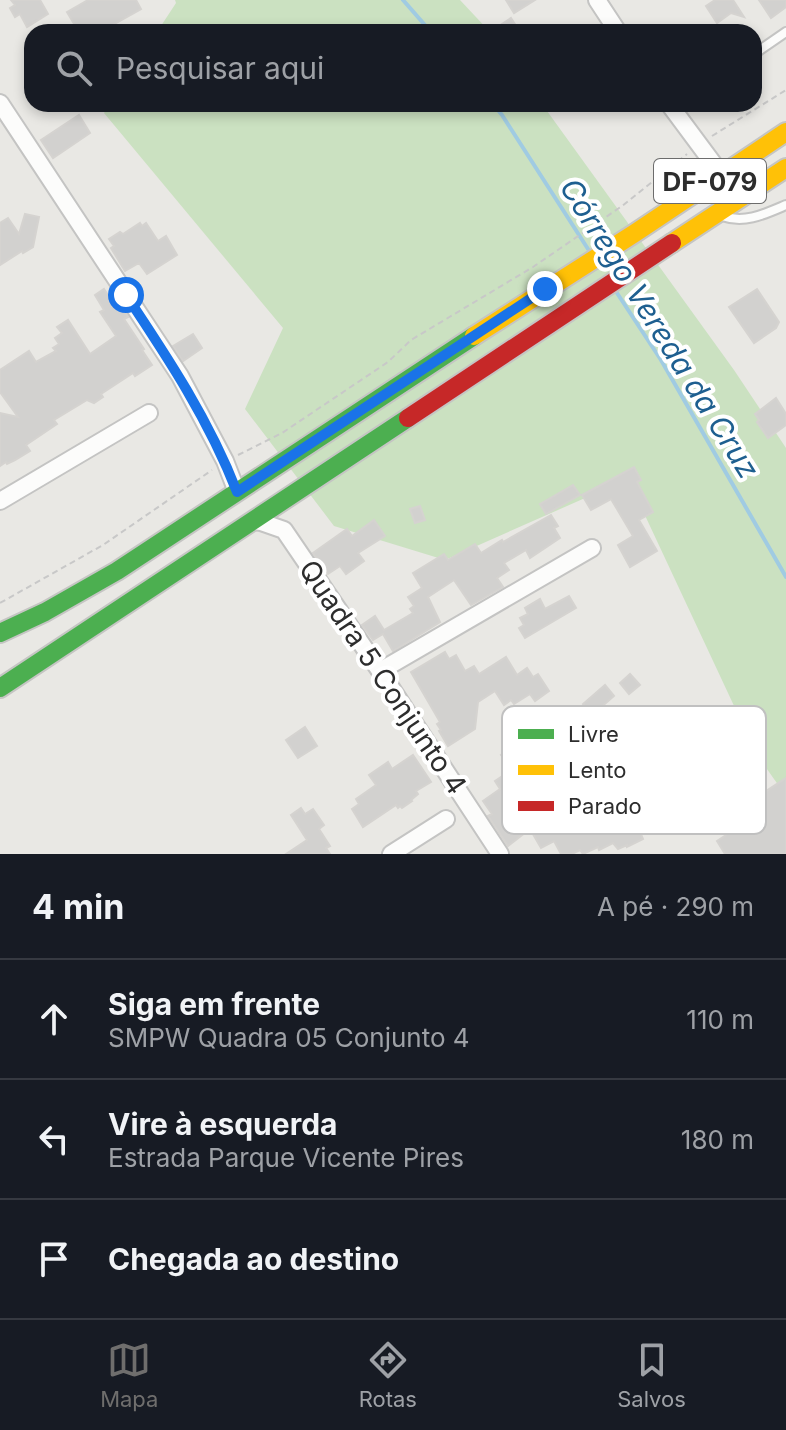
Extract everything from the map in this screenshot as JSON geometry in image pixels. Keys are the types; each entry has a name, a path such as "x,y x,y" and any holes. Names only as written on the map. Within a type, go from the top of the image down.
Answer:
{"main road":[{"name":"DF-079","path":"0,633 45,612 117,571 786,132"},
{"name":"DF-079","path":"0,688 786,168"}],"street":[{"path":"597,0 613,24"},
{"path":"0,103 180,376 225,461 237,492"},
{"path":"679,112 721,174"},
{"path":"0,501 149,413"},
{"name":"Quadra 5 Conjunto 4","path":"250,521 284,530 500,854"},
{"path":"380,671 592,548"},
{"path":"391,854 446,819"}],"lane":[{"path":"762,48 786,32"},
{"path":"716,213 745,220 786,205"}],"path":[{"path":"0,603 103,545 225,461 282,433 388,362 411,340 533,267 622,206"}],"green space":[{"path":"175,0 460,0 482,24 162,24"},
{"path":"548,112 734,370 786,448 786,796 766,768 766,706 734,706 628,479 445,560 334,526 245,409 283,328 104,113"}],"building":[{"path":"11,0 40,0 48,14 32,24 25,24 20,14 15,17 10,8 15,5"},
{"path":"88,0 136,0 141,9 114,24 74,24 67,12"},
{"path":"506,0 535,0 514,13"},
{"path":"715,0 733,0 744,17 731,13 717,23 706,6"},
{"path":"759,0 786,0 786,7 771,18"},
{"path":"79,115 90,133 53,158 41,140"},
{"path":"25,214 39,217 33,247 0,265 0,223 8,218 19,234"},
{"path":"140,223 142,226 146,223 158,241 166,236 177,255 147,274 139,263 125,271 109,239"},
{"path":"104,289 117,309 121,306 128,317 124,319 152,365 135,376 133,373 101,394 103,397 94,403 87,400 54,420 57,424 26,445 30,451 0,466 0,413 18,417 0,392 0,370 29,351 36,362 56,351 53,348 59,344 55,338 62,333 57,327 68,320 90,354 116,336 100,312 104,310 95,295"},
{"path":"757,289 779,322 776,328 754,343 729,307"},
{"path":"193,334 202,348 183,361 173,346"},
{"path":"776,398 786,414 786,425 768,438 755,414"},
{"path":"634,467 641,480 637,482 653,512 639,520 657,551 630,567 618,545 633,536 611,499 591,510 582,495"},
{"path":"573,485 580,495 546,514 540,504"},
{"path":"420,506 425,520 415,523 410,509"},
{"path":"551,515 558,526 554,528 560,538 530,558 526,550 504,563 509,570 497,578 503,587 471,605 454,580 428,597 440,622 393,651 383,634 373,640 362,625 375,616 384,630 413,613 410,609 414,606 408,597 422,588 413,573 444,554 448,560 475,544 481,553"},
{"path":"374,520 385,536 358,553 364,561 346,574 340,566 328,574 313,553 347,529 352,536"},
{"path":"569,596 576,608 525,638 519,628 524,625 520,618 528,614 525,608 540,599 545,609"},
{"path":"445,652 449,659 456,655 465,671 474,666 479,674 506,657 517,675 527,668 533,677 538,674 549,691 535,701 530,694 514,704 511,700 504,705 495,691 478,702 475,729 448,746 439,731 437,724 440,722 411,672"},
{"path":"630,674 640,685 629,694 620,683"},
{"path":"605,685 614,696 602,706 583,704"},
{"path":"305,727 317,746 298,758 286,740"},
{"path":"413,755 431,782 416,791 418,794 402,808 396,805 363,827 352,809 359,804 356,799 376,785 369,775 388,762 392,769"},
{"path":"502,776 502,834 524,834 508,846 488,816 492,814 483,801 500,789 495,781"},
{"path":"786,778 786,854 725,854 717,841 728,834 766,834 766,791"},
{"path":"301,808 305,814 313,809 324,825 319,829 330,846 326,848 330,854 286,854 307,840 291,815"},
{"path":"533,834 641,834 643,839 627,847 618,849 613,843 583,854 580,850 561,854 554,841 541,848"}],"waterway":[{"name":"Córrego Vereda da Cruz","path":"403,0 424,24"},
{"name":"Córrego Vereda da Cruz","path":"500,112 588,249"},
{"name":"Córrego Vereda da Cruz","path":"617,293 661,360 786,577"}],"traffic: fast":[{"path":"0,633 45,612 117,571 474,336"},
{"path":"0,688 408,418"}],"traffic: slow":[{"path":"474,336 786,132"},
{"path":"672,243 786,168"}],"traffic: jam":[{"path":"408,418 672,243"}],"route":[{"path":"126,295 180,376 225,461 237,492 545,289"}]}
